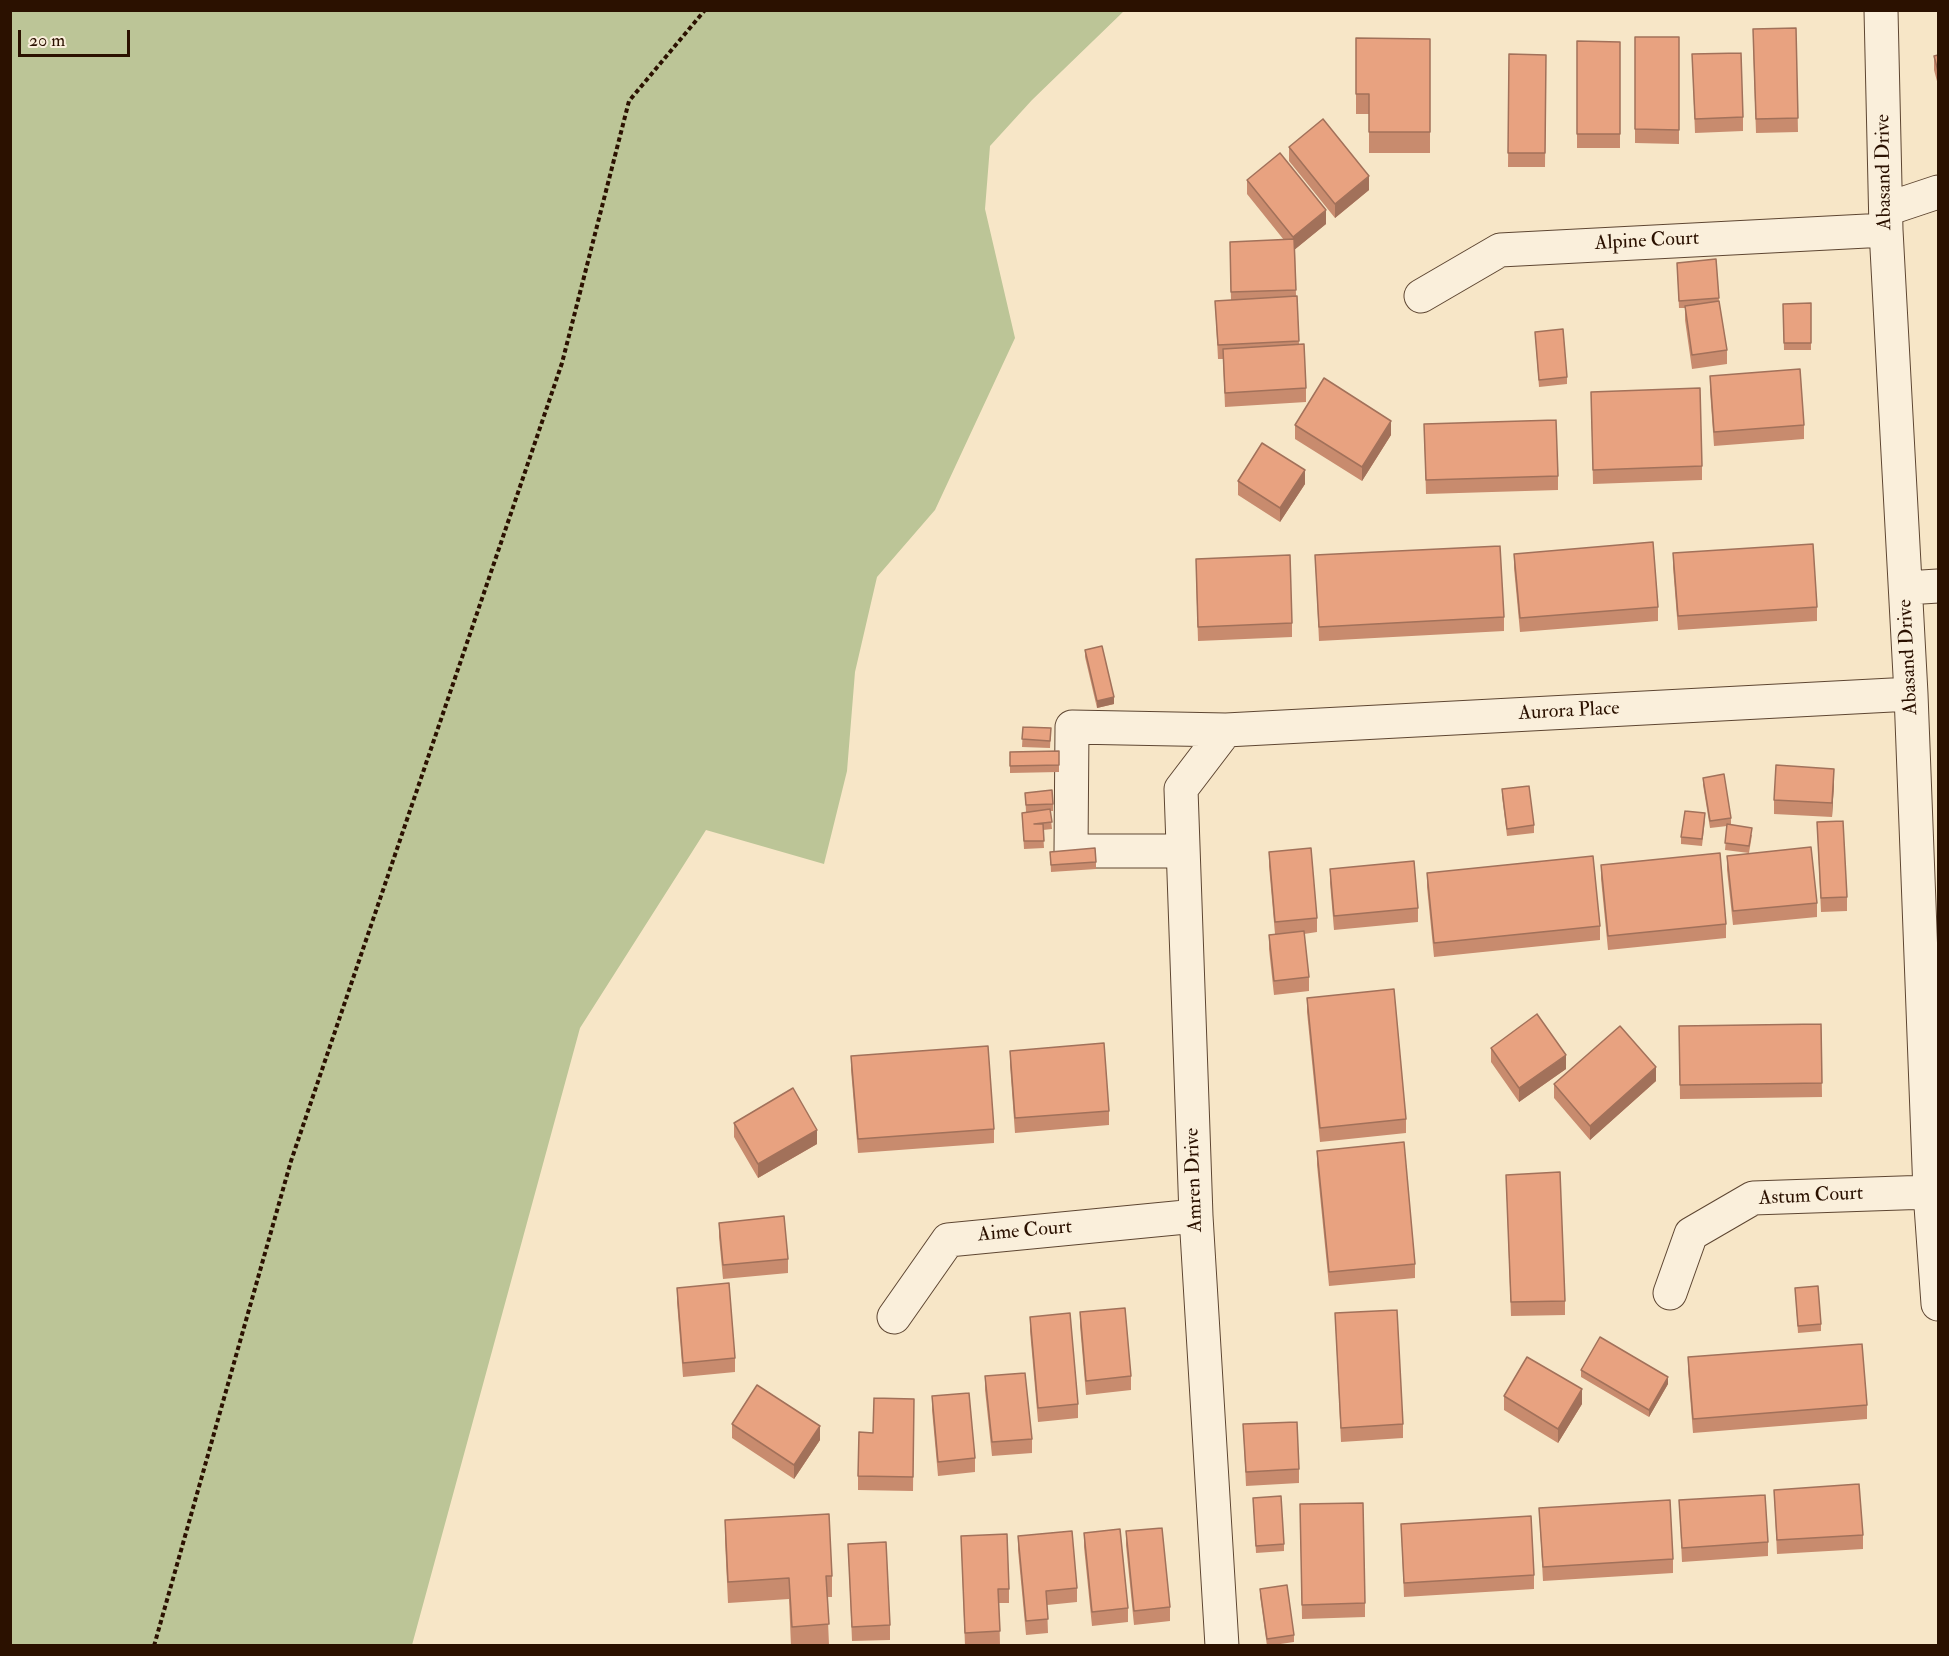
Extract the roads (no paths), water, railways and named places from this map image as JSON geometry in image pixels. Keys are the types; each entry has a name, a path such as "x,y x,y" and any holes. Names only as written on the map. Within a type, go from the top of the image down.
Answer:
{"street":[{"name":"Abasand Drive","path":"1881,10 1886,219 1911,694 1930,1192 1938,1304"},
{"name":"Alpine Court","path":"1421,296 1500,250 1886,219 1938,192"},
{"path":"1906,588 1938,586"},
{"name":"Aurora Place","path":"1182,850 1071,851 1072,727 1226,730 1911,694"},
{"name":"Amren Drive","path":"1222,1646 1196,1216 1181,789 1226,730"},
{"name":"Astum Court","path":"1670,1293 1691,1234 1753,1198 1930,1192"},
{"name":"Aime Court","path":"894,1317 948,1240 1196,1216"}]}
